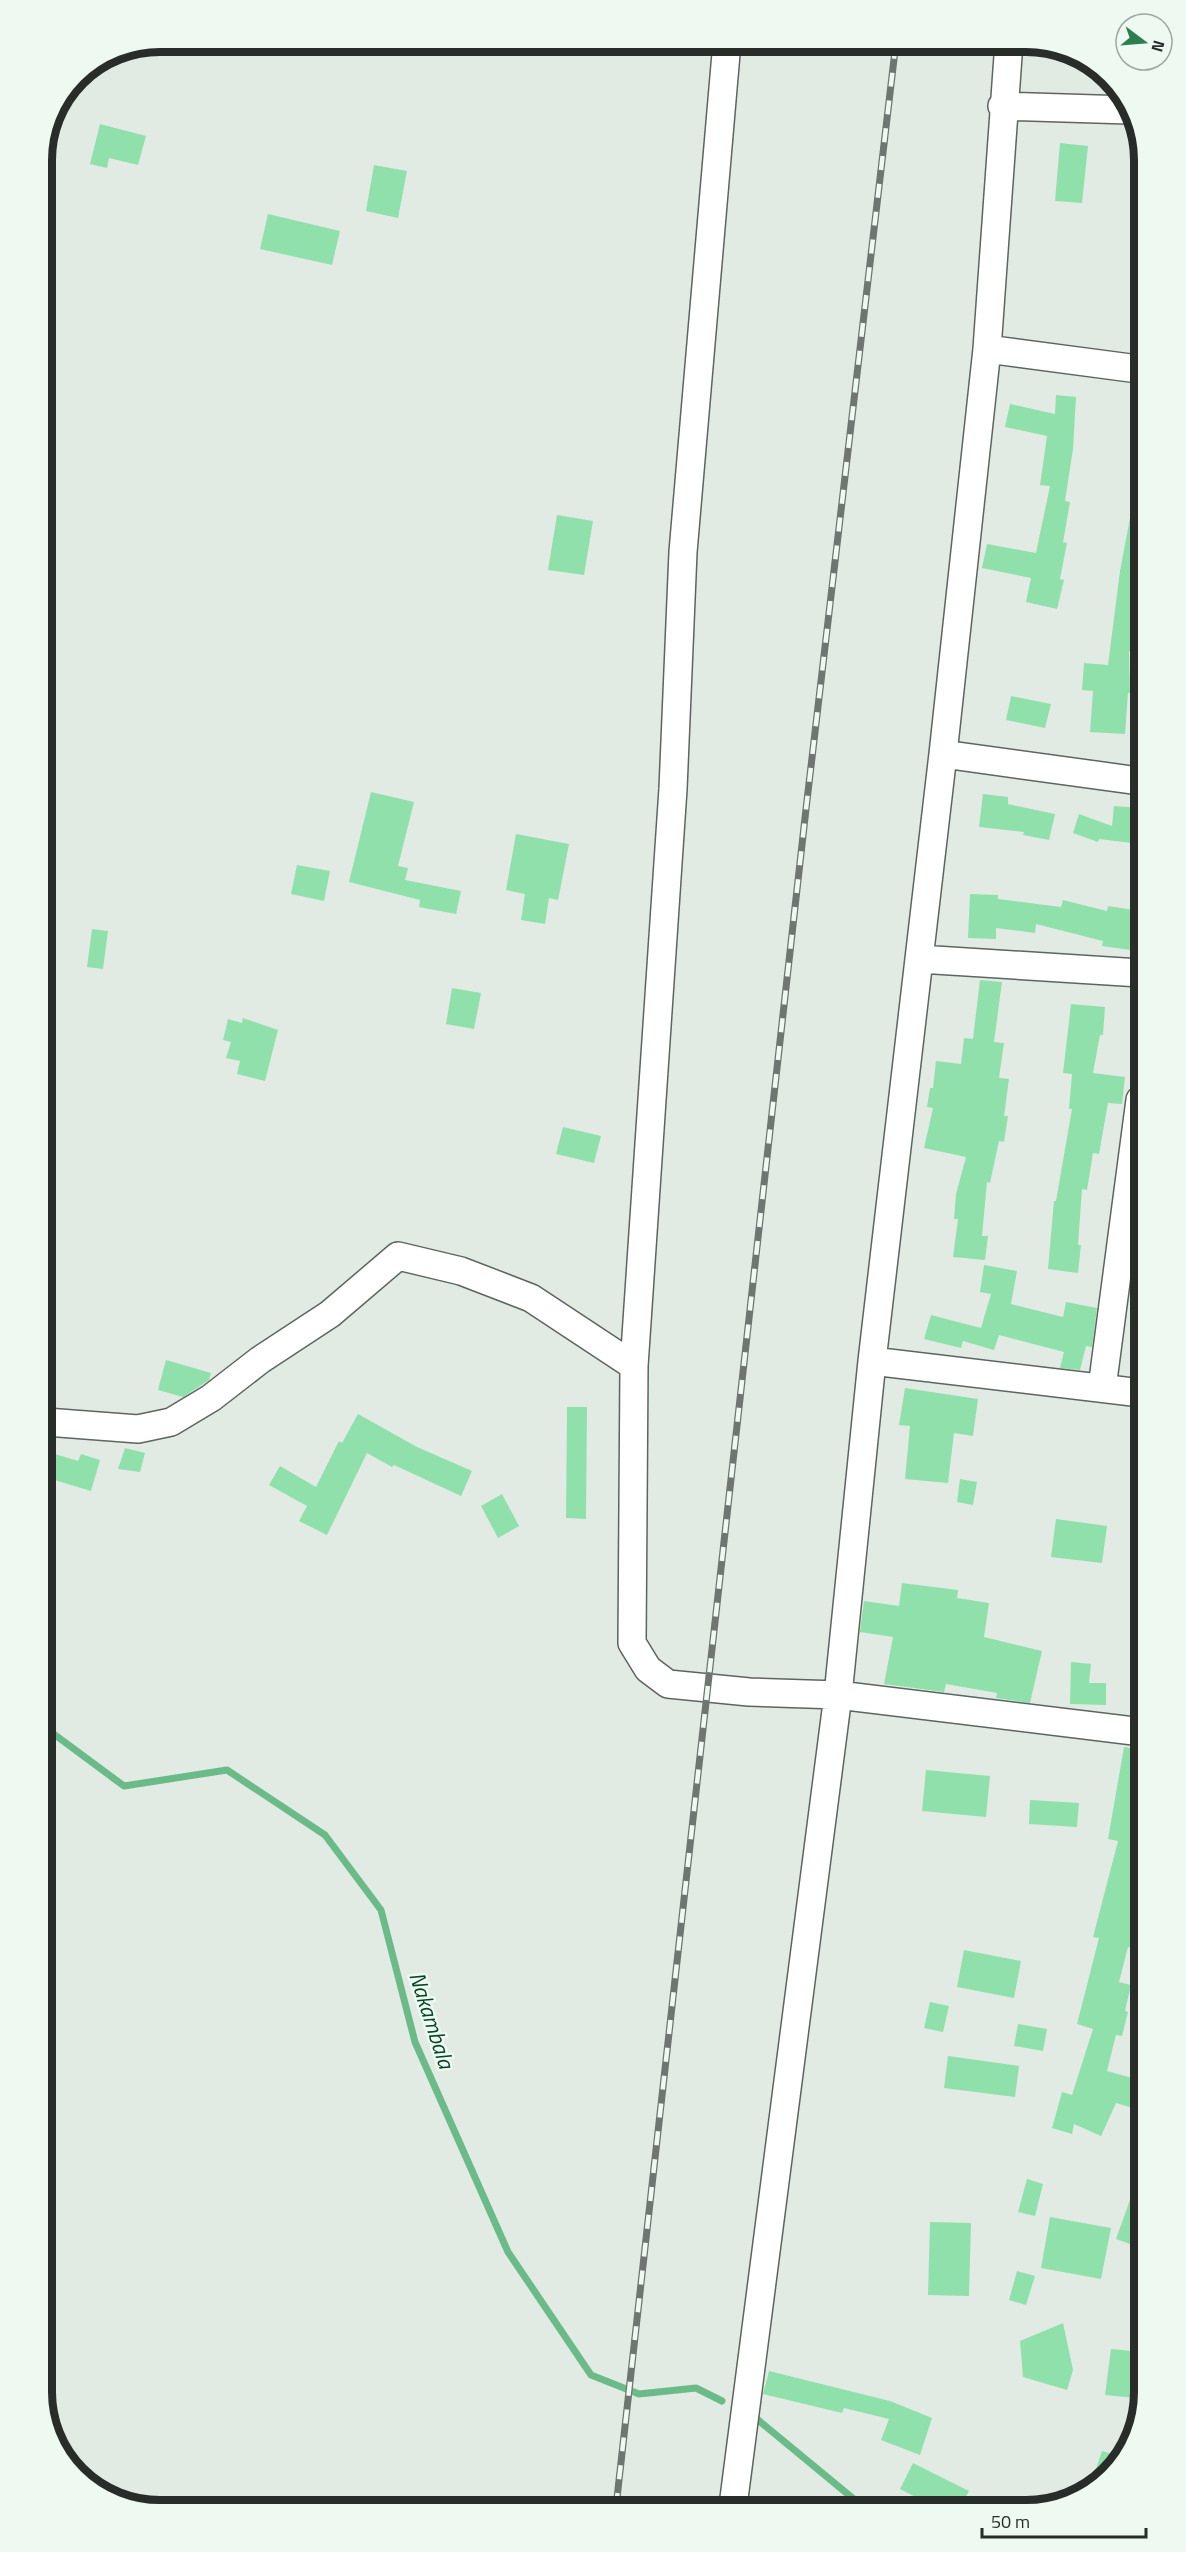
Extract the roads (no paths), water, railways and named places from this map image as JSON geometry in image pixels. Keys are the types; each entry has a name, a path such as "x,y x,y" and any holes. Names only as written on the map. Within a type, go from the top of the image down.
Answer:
{"street":[{"path":"726,53 683,552 673,801 634,1366 632,1643 648,1669 668,1684 748,1692 838,1695 1133,1731"},
{"path":"734,2500 838,1695 872,1361 943,754 987,349 1002,106 1008,53"},
{"path":"1002,106 1120,110"},
{"path":"987,349 1133,368"},
{"path":"943,754 1133,780"},
{"path":"919,959 1133,973"},
{"path":"1102,1388 1133,1189"},
{"path":"52,1422 138,1429 171,1422 211,1398 260,1360 330,1314 398,1256 462,1271 531,1298 634,1366"},
{"path":"872,1361 1133,1392"}],"waterway":[{"name":"Nakambala","path":"52,1733 124,1786 227,1770 325,1835 381,1910 415,2042 508,2252 591,2375 639,2394 696,2388 722,2401"},
{"name":"Nakambala","path":"752,2415 855,2500"}],"railway":[{"path":"617,2500 806,809 895,53"}]}
